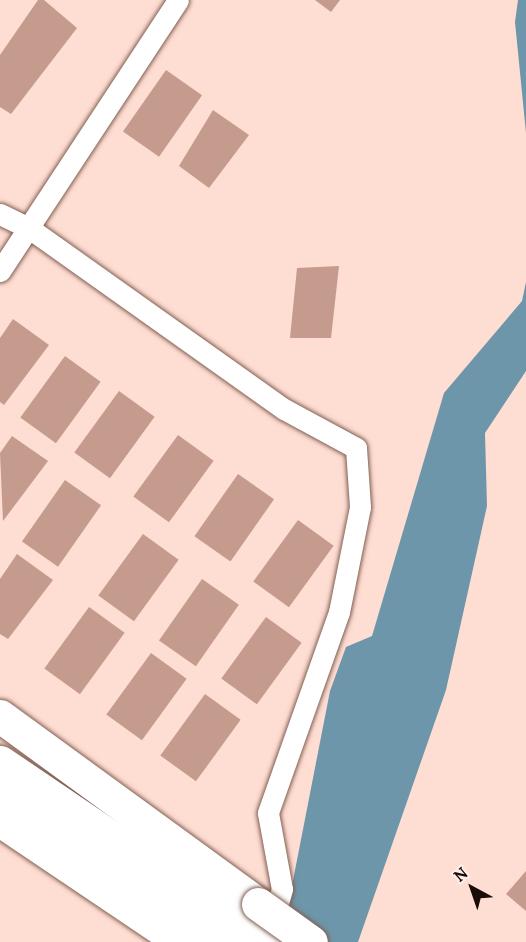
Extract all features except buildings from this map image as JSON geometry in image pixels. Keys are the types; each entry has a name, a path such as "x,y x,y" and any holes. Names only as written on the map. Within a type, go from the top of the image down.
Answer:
{"main road":[{"path":"0,716 311,942"},
{"path":"0,762 266,942"},
{"path":"0,793 219,942"},
{"path":"0,820 181,942"}],"street":[{"path":"0,271 178,0"},
{"path":"0,214 29,228 284,409 356,448 360,507 342,600 268,813 282,889 266,942"}],"water":[{"path":"518,0 526,0 526,133 515,22"},
{"path":"526,282 526,371 485,433 487,506 446,690 358,942 281,942 330,691 346,647 372,636 444,393 522,301"}]}
